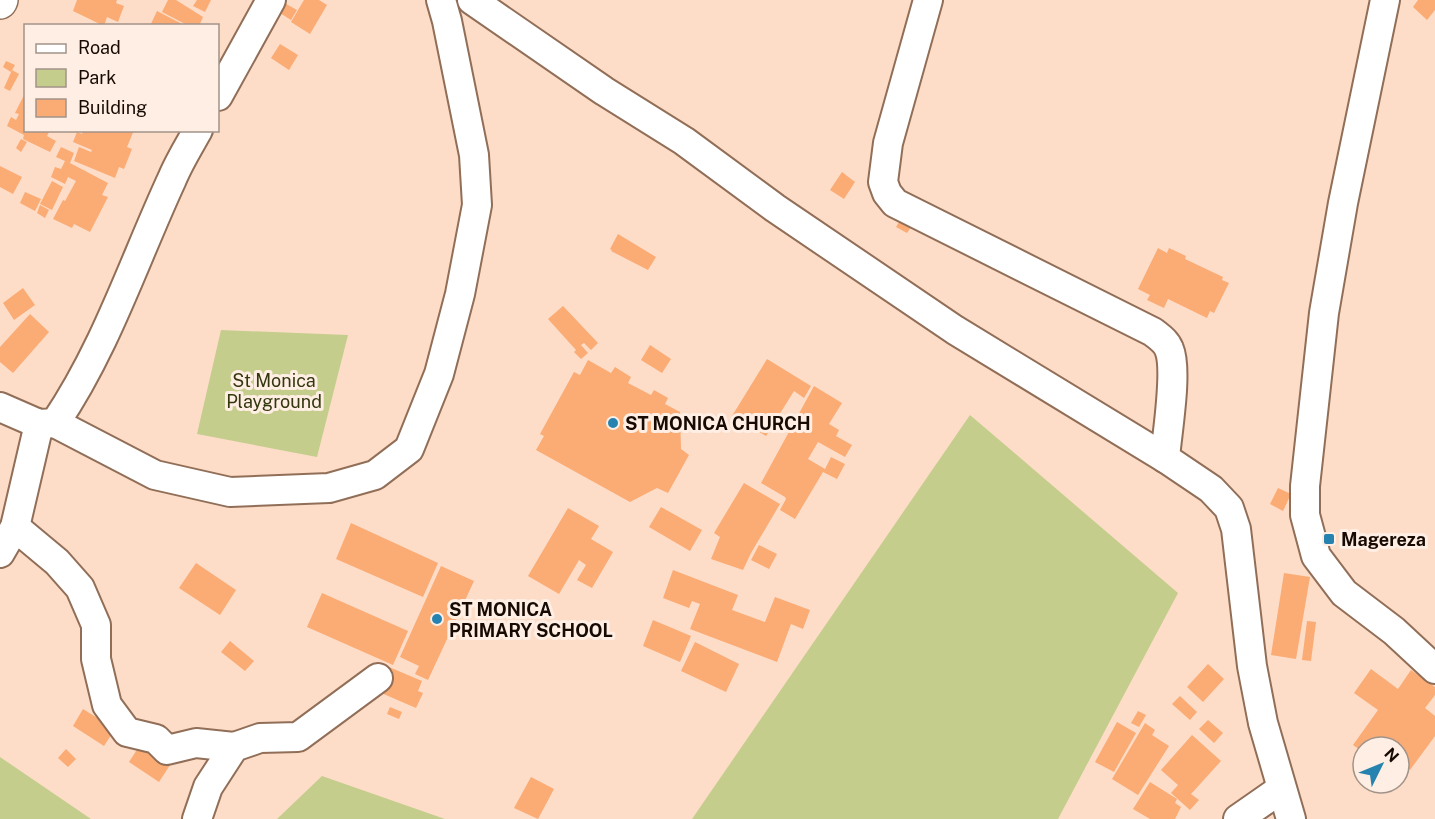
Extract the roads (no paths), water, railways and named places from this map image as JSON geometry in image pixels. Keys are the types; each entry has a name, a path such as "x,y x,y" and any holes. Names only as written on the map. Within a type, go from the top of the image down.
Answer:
{"street":[{"path":"219,94 271,0"},
{"path":"0,407 47,423 155,475 230,492 329,488 375,475 409,449 439,374 460,294 477,205 474,155 441,0"},
{"path":"472,0 604,91 684,141 775,208 955,330 1165,458 1210,489 1229,508 1236,529 1254,678 1263,723 1291,819"},
{"path":"928,0 888,143 883,182 887,193 895,203 1054,281 1163,339 1170,350 1172,367 1165,458"},
{"path":"1385,0 1343,203 1324,313 1305,486 1305,515 1316,556 1344,592 1394,631 1435,669"},
{"path":"0,553 15,527 47,423 75,393 94,357 173,176 197,132"},
{"path":"15,527 57,562 80,588 96,625 96,659 108,705 127,732 156,739 166,750 196,743 234,747 260,738 298,737 378,678"},
{"path":"197,819 208,787 234,747"},
{"path":"1238,819 1281,789"}],"place":[{"name":"ST MONICA CHURCH","path":"613,423"},
{"name":"Magereza","path":"1329,539"},
{"name":"ST MONICA PRIMARY SCHOOL","path":"437,619"}],"park label":[{"name":"St Monica Playground","path":"274,390"}]}
